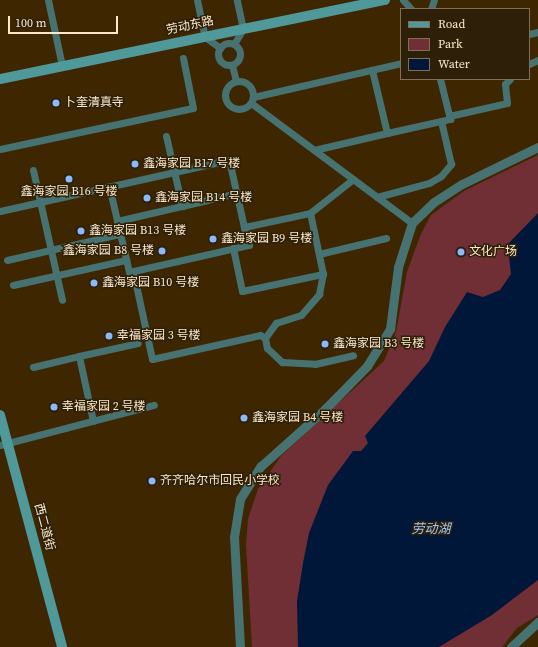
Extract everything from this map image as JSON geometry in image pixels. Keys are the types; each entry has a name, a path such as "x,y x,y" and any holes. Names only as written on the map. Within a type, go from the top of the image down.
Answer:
{"main road":[{"name":"劳动东路","path":"0,79 243,29 361,2 385,0"},
{"name":"西二道街","path":"0,415 4,444 62,647"}],"street":[{"path":"48,0 62,66"},
{"path":"197,0 205,36 220,48"},
{"path":"234,44 243,29 237,0"},
{"path":"403,0 410,8"},
{"path":"227,43 234,44 240,50 240,57 232,65 225,65 220,60 218,54 220,48 227,43"},
{"path":"0,149 193,108 183,58"},
{"path":"400,63 252,100 243,108 234,107 228,102 226,93 227,88 236,81 242,81 250,86 252,100 314,150 412,223"},
{"path":"232,65 236,81"},
{"path":"372,70 387,134"},
{"path":"314,150 450,119 440,80"},
{"path":"449,116 507,103 505,84 509,80"},
{"path":"377,197 429,183 441,176 451,164 441,121"},
{"path":"166,136 182,206"},
{"path":"240,647 234,537 240,499 261,466 326,408 366,366 390,329 398,267 412,223 434,202 462,184 538,147"},
{"path":"0,211 109,186 229,160 249,245 129,272 109,186"},
{"path":"33,170 62,300"},
{"path":"244,227 310,214 353,179"},
{"path":"117,221 237,194"},
{"path":"310,214 323,274 319,294 301,315 276,323 265,338 267,348 282,362 315,364 354,355"},
{"path":"7,260 120,234"},
{"path":"319,254 386,238"},
{"path":"233,248 242,291 323,274"},
{"path":"13,285 126,260"},
{"path":"133,271 152,359 260,335 265,338"},
{"path":"33,367 138,343"},
{"path":"79,356 94,421"},
{"path":"4,444 154,405"},
{"path":"511,647 538,622"}],"green space":[{"name":"劳动湖","path":"538,155 538,615 517,628 502,647 252,647 246,545 248,519 258,489 281,456 384,361 396,332 407,272 420,236 431,215 464,191"}],"water":[{"name":"劳动湖","path":"538,213 538,580 492,615 439,647 298,647 297,601 303,563 309,533 328,485 353,451 361,451 368,443 365,436 429,361 445,327 467,292 483,297 500,290 511,274 509,257 505,247"}],"place":[{"name":"卜奎清真寺","path":"56,103"},
{"name":"鑫海家园 B17 号楼","path":"135,164"},
{"name":"鑫海家园 B16 号楼","path":"69,179"},
{"name":"鑫海家园 B14 号楼","path":"147,198"},
{"name":"鑫海家园 B13 号楼","path":"81,231"},
{"name":"鑫海家园 B9 号楼","path":"213,239"},
{"name":"鑫海家园 B8 号楼","path":"162,251"},
{"name":"文化广场","path":"461,252"},
{"name":"鑫海家园 B10 号楼","path":"94,283"},
{"name":"幸福家园 3 号楼","path":"109,336"},
{"name":"鑫海家园 B3 号楼","path":"325,344"},
{"name":"幸福家园 2 号楼","path":"54,407"},
{"name":"鑫海家园 B4 号楼","path":"244,418"},
{"name":"齐齐哈尔市回民小学校","path":"152,481"}]}
